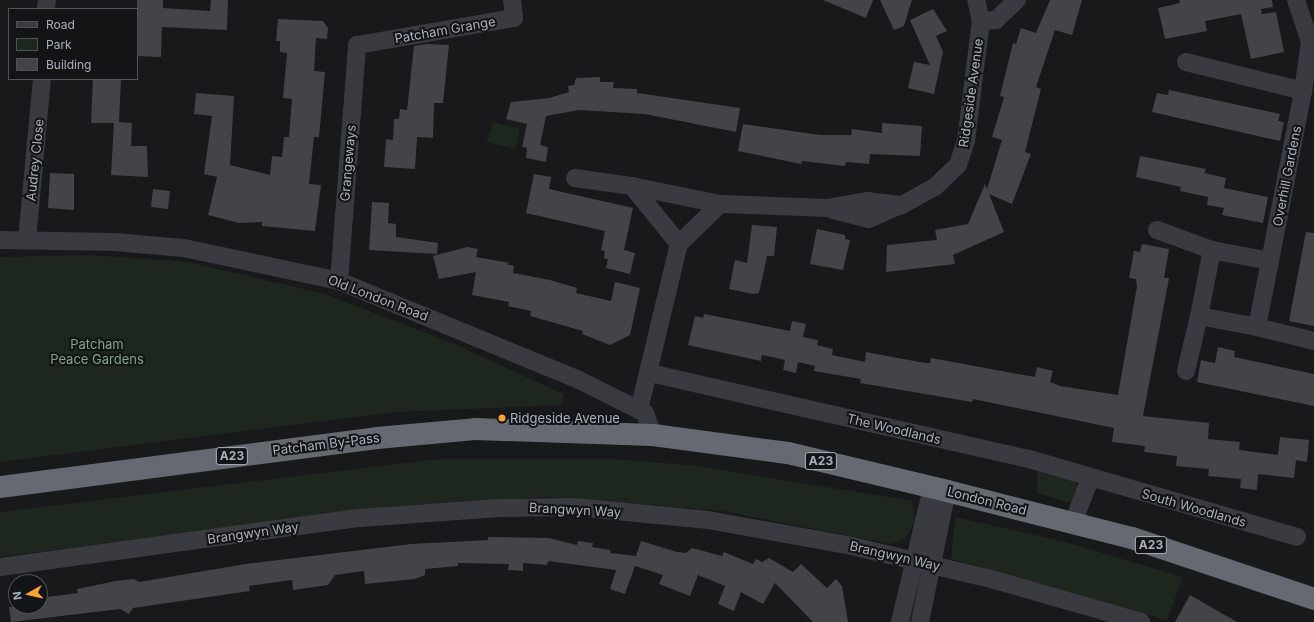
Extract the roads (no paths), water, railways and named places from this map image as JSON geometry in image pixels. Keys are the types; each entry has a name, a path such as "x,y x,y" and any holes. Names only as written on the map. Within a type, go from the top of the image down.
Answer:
{"highway":[{"name":"Patcham By-Pass","path":"0,487 377,438 475,429 653,435"},
{"name":"London Road","path":"653,435 788,453 939,489 1074,523 1314,599"}],"street":[{"name":"Patcham Grange","path":"357,45 514,18 512,0"},
{"name":"Ridgeside Avenue","path":"575,178 632,186 720,204 827,208 869,219 902,205 935,187 958,165 966,141 981,21 976,0"},
{"path":"981,21 996,20 1017,0"},
{"name":"Overhill Gardens","path":"1257,327 1303,91 1310,42 1296,0"},
{"name":"Grangeways","path":"339,280 357,45"},
{"path":"1186,62 1303,91"},
{"name":"Audrey Close","path":"27,240 42,80"},
{"path":"632,186 679,244"},
{"path":"653,435 644,413 639,410 650,373 679,244 720,204"},
{"path":"1157,230 1212,250 1270,261"},
{"name":"Old London Road","path":"0,240 184,248 339,280 577,379 639,410"},
{"path":"1186,371 1212,250"},
{"path":"1199,316 1257,327 1314,341"},
{"name":"The Woodlands","path":"650,373 1029,459 1090,479"},
{"path":"1074,523 1090,479"},
{"name":"South Woodlands","path":"1090,479 1298,537"},
{"path":"900,622 914,559 939,489"},
{"path":"920,622 933,564 939,489"},
{"name":"Brangwyn Way","path":"0,567 360,518 500,508 574,507 708,520 914,559 1141,622"}],"place":[{"name":"Ridgeside Avenue","path":"502,418"}],"park label":[{"name":"Patcham Peace Gardens","path":"97,352"}]}
